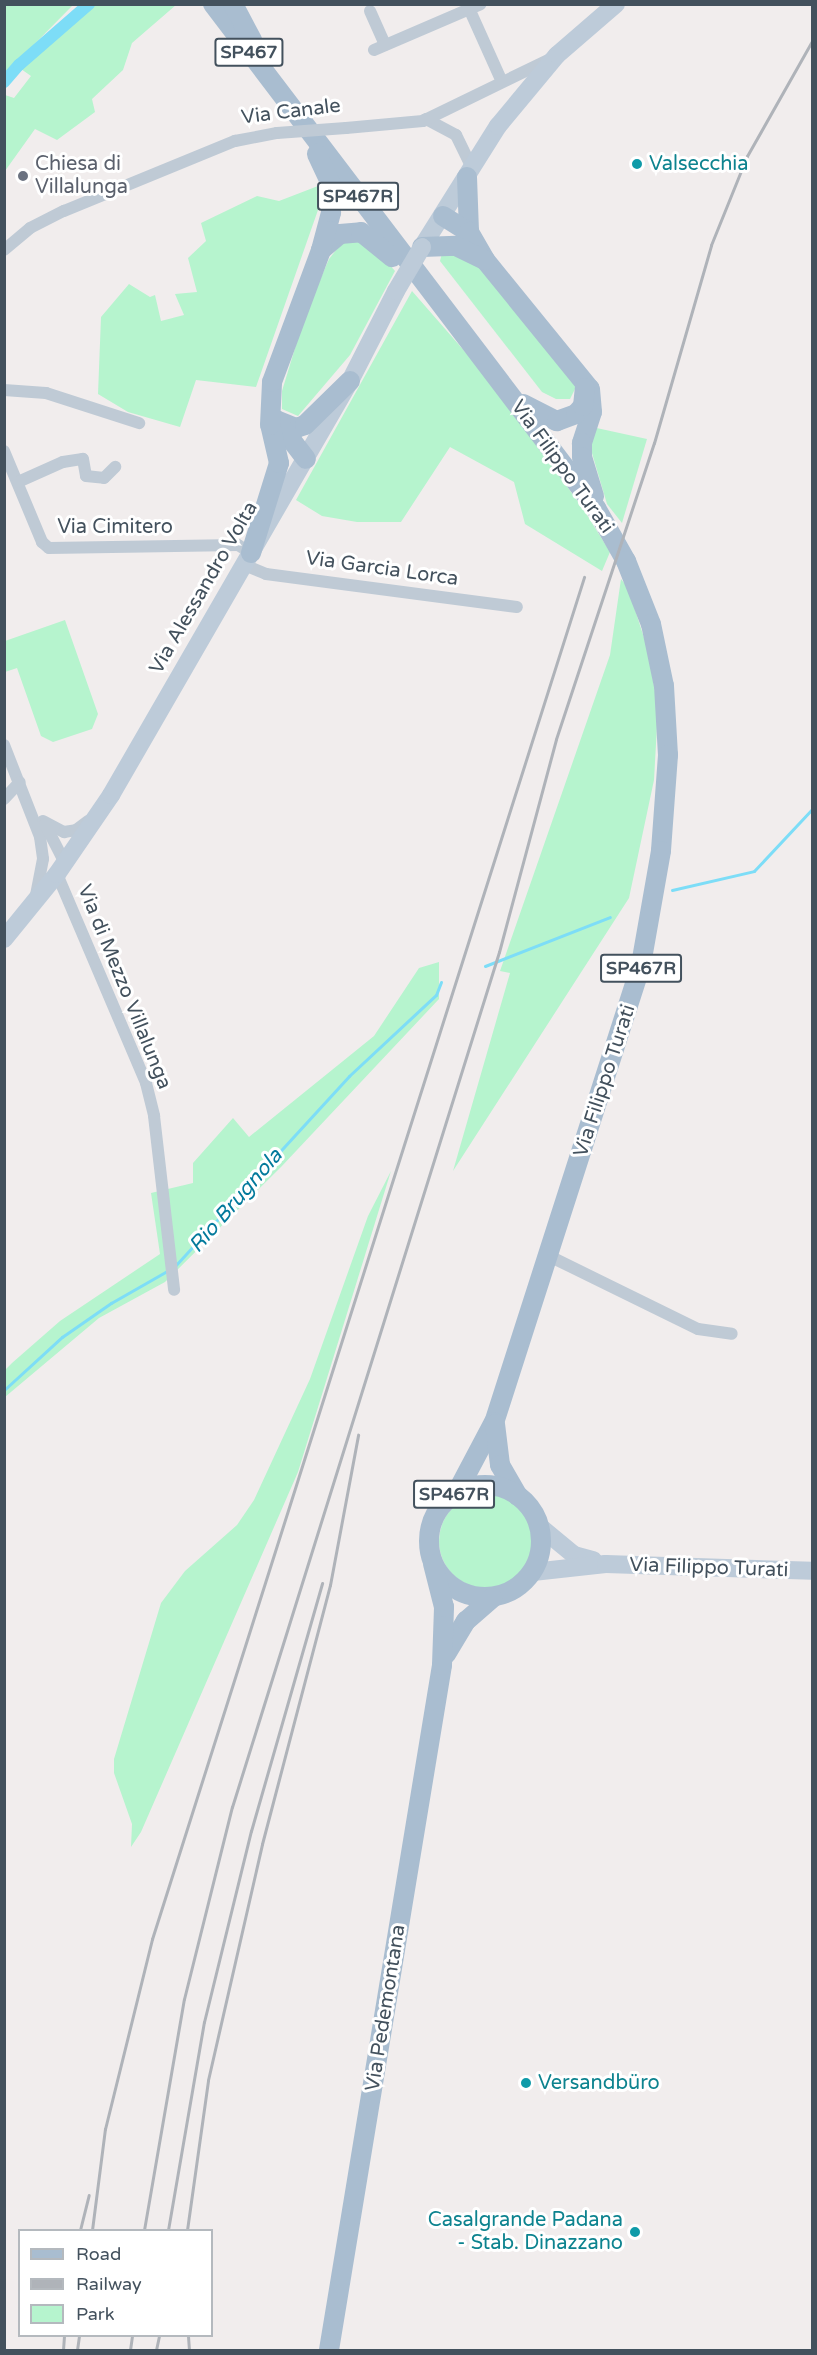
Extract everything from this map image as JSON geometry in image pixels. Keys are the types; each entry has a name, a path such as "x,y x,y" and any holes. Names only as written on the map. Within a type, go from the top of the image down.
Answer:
{"main road":[{"name":"Via Filippo Turati","path":"213,4 596,508 626,561 651,624 664,686 668,755 661,851 641,965 494,1422 457,1492"},
{"path":"233,4 330,182 331,212 321,250 278,362 273,420 279,463 277,480 261,514 247,559"},
{"name":"Via Canale","path":"422,247 498,126 557,55 616,4"},
{"path":"470,172 474,247"},
{"path":"443,216 474,247 584,379 593,402 582,457 596,508"},
{"path":"321,250 340,234 360,232 377,242 430,292"},
{"path":"422,247 443,245 474,247"},
{"name":"Via Alessandro Volta","path":"4,939 61,868 111,795 306,459 422,247"},
{"path":"512,397 557,421 576,414 583,406 584,379"},
{"path":"273,420 296,428 305,425 350,381"},
{"path":"273,420 306,459"},
{"name":"Via Filippo Turati","path":"494,1422 500,1465 518,1496"},
{"name":"SP467R","path":"433,1564 429,1551 431,1523 442,1505 457,1492 488,1485 518,1496 531,1509 539,1526 574,1555 606,1564"},
{"path":"442,1665 466,1621 492,1598 515,1589 533,1572 539,1557 539,1526"},
{"path":"433,1564 443,1579 457,1591 492,1598"},
{"path":"433,1564 444,1607 442,1665"},
{"name":"Via Filippo Turati","path":"606,1564 813,1571"},
{"name":"SP467R","path":"533,1572 606,1564"},
{"name":"Via Pedemontana","path":"329,2350 442,1665"}],"street":[{"path":"370,11 379,48 468,7 481,4"},
{"path":"468,7 502,82"},
{"name":"Via Canale","path":"4,250 30,228 64,211 235,141 277,133 426,119 455,108 557,55"},
{"path":"451,130 455,108"},
{"path":"426,119 451,130 462,143 470,172"},
{"path":"4,390 46,393 139,423"},
{"name":"Via Cimitero","path":"4,451 42,542 49,548 238,545 247,559"},
{"path":"18,482 63,462 83,459 86,476 104,478 115,467"},
{"name":"Via Garcia Lorca","path":"247,559 266,574 517,607"},
{"path":"4,745 32,810 40,837 43,859 33,905"},
{"path":"4,799 20,782"},
{"path":"32,810 43,821 64,832 76,830 111,795"},
{"name":"Via di Mezzo Villalunga","path":"43,821 146,1083 154,1116 174,1290"},
{"path":"40,837 61,868"},
{"path":"549,1256 698,1329 732,1334"}],"green space":[{"path":"4,5 73,5 5,74"},
{"path":"95,5 176,5 132,43 123,70 92,99 95,112 57,140 35,129 5,171 5,95 14,98 31,76 21,69"},
{"path":"318,186 318,210 256,387 196,380 180,427 128,412 98,394 101,317 129,284 150,297 155,295 161,321 184,315 175,294 197,292 188,258 206,241 201,223 257,196 279,201"},
{"path":"359,239 372,245 395,271 350,355 298,416 282,409 282,391 306,312 329,259 344,240"},
{"path":"443,249 475,259 576,387 570,399 556,399 542,392 440,261"},
{"path":"412,291 494,385 584,510 610,552 602,571 525,524 514,482 450,447 401,522 357,522 322,516 296,500"},
{"path":"592,427 647,439 622,523 607,504 589,443"},
{"path":"621,579 628,588 647,647 658,708 654,780 629,898 453,1171 510,973 500,971 610,655"},
{"path":"65,620 98,714 92,729 53,742 41,736 17,668 5,672 5,641"},
{"path":"439,962 439,999 281,1167 165,1282 99,1318 5,1397 5,1370 12,1363 60,1321 160,1254 151,1193 193,1183 193,1163 233,1118 249,1137 374,1036 419,968"},
{"path":"391,1171 298,1472 141,1832 131,1847 132,1824 114,1773 114,1759 161,1603 185,1571 237,1525 254,1500 310,1379 368,1216"},
{"path":"486,1494 504,1498 519,1508 529,1523 533,1541 529,1559 519,1574 504,1584 486,1588 468,1584 453,1574 443,1559 439,1541 443,1523 453,1508 468,1498"}],"waterway":[{"path":"4,82 19,65 89,4"},
{"name":"Rio Brugnola","path":"672,890 754,871 812,809"},
{"name":"Rio Brugnola","path":"485,966 610,917"},
{"name":"Rio Brugnola","path":"175,1266 349,1076 436,995 441,982"},
{"name":"Rio Brugnola","path":"4,1390 62,1337 111,1303 167,1271"}],"railway":[{"path":"144,2229 184,1999 232,1807 499,952 556,739 654,443 711,245 747,156 812,41"},
{"path":"92,2229 105,2129 152,1939 584,577"},
{"path":"187,2229 208,2080 262,1844 330,1585 358,1435"},
{"path":"168,2229 204,2022 251,1831 322,1583"},
{"path":"80,2229 89,2195"},
{"path":"63,2350 64,2337"},
{"path":"77,2350 79,2337"},
{"path":"130,2350 132,2337"},
{"path":"156,2350 159,2337"},
{"path":"188,2337 189,2350"}],"place":[{"name":"Valsecchia","path":"637,164"},
{"name":"Chiesa di Villalunga","path":"23,176"},
{"name":"Versandbüro","path":"526,2083"},
{"name":"Casalgrande Padana - Stab. Dinazzano","path":"635,2232"}]}
